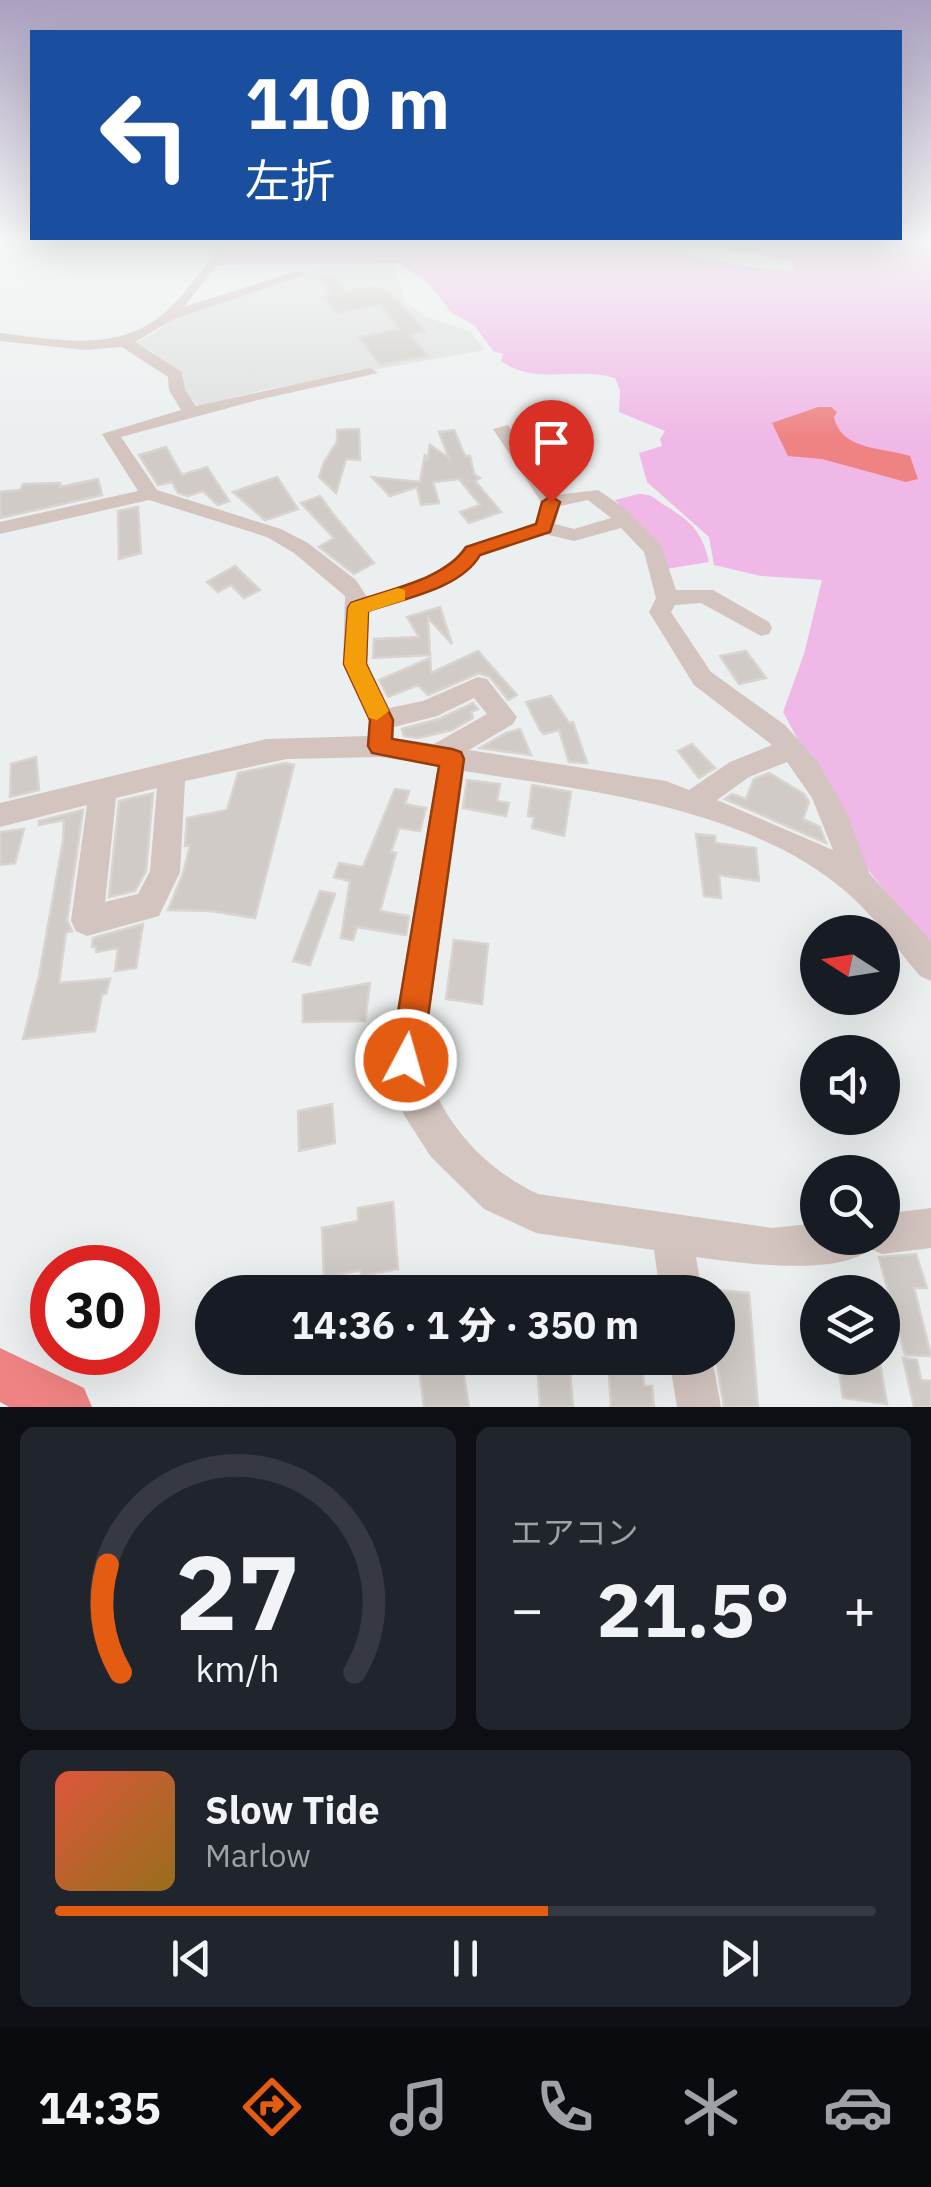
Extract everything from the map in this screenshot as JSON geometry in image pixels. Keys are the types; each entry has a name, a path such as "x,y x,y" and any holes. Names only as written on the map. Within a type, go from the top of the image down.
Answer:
{"street":[{"path":"169,316 176,307"},
{"path":"0,337 85,346 125,342 169,316 199,307"},
{"path":"125,342 176,376 176,390 191,412"},
{"path":"150,494 110,434 370,373"},
{"path":"502,429 551,502 544,528"},
{"path":"0,528 150,494 274,534 302,548 356,595 355,664 381,733 444,757 666,794 693,803 825,859 855,880 931,965"},
{"path":"551,502 591,494 625,520 654,550 667,598 660,612 697,673 724,697 759,718 793,750 828,804 852,856 855,880"},
{"path":"358,608 438,578 466,562 472,551 544,528 574,535 625,520"},
{"path":"667,598 705,595 761,628"},
{"path":"0,814 266,750 381,733 478,686 504,717 444,757 409,1020 406,1060 416,1102 444,1144 498,1195 536,1213 772,1248 800,1245"},
{"path":"693,803 724,776 756,758 793,750"},
{"path":"103,790 87,921 148,906 165,872 172,774"},
{"path":"900,1232 931,1228"},
{"path":"672,1233 678,1275"},
{"path":"695,1375 700,1407"}],"shaded area":[{"path":"202,307 412,307 426,317 470,331 485,350 262,390 200,407 181,389 184,375 159,360 153,351 133,344 180,314"},
{"path":"447,307 931,307 931,947 868,870 783,712 804,654 822,580 761,576 714,565 709,537 647,482 639,453 662,446 660,439 665,431 619,412 620,390 615,378 528,373 514,368 501,361 503,354 493,351 475,326"},
{"path":"818,407 831,407 837,412 834,417 838,428 854,442 910,456 918,479 906,482 822,459 788,456 772,423"},
{"path":"638,494 654,497 689,523 699,535 709,562 666,569 653,541 615,500"}],"building":[{"path":"331,307 372,307 336,313"},
{"path":"382,307 403,307 425,332 410,335 428,356 380,365 359,337 399,329"},
{"path":"359,429 360,460 346,459 336,493 319,477 324,462 337,442 337,430"},
{"path":"454,430 465,456 470,456 474,474 480,478 475,481 501,512 469,523 460,512 480,505 459,479 433,482 439,503 421,505 417,487 390,496 372,477 420,482 430,445 449,458 439,432"},
{"path":"166,447 182,475 207,467 229,501 218,505 203,491 188,496 178,493 172,482 158,485 139,455"},
{"path":"277,477 298,509 265,520 233,492"},
{"path":"98,479 102,495 0,518 0,492 20,490 23,484 60,483 60,487"},
{"path":"320,496 374,563 354,574 319,547 334,538 301,503"},
{"path":"138,507 141,553 119,559 118,511"},
{"path":"235,566 260,590 244,598 231,585 218,592 207,582"},
{"path":"440,607 452,644 428,618 430,655 373,658 374,639 419,637 407,617"},
{"path":"478,651 517,695 508,700 490,677 479,673 428,695 418,685 388,697 379,680 430,658 431,673"},
{"path":"746,651 766,678 739,684 720,656"},
{"path":"551,696 569,723 573,722 587,763 569,762 559,730 544,734 540,730 526,702"},
{"path":"473,703 478,709 471,712 473,718 452,730 418,738 404,736 402,729 439,719"},
{"path":"520,729 531,755 480,748 506,733"},
{"path":"692,744 715,768 699,778 678,751"},
{"path":"36,757 39,790 10,797 11,764"},
{"path":"286,763 294,765 255,918 168,910 190,845 185,846 187,818 227,810 238,773"},
{"path":"769,773 804,794 809,802 803,819 820,827 826,843 725,799 732,794 746,799 754,779"},
{"path":"467,780 500,784 497,801 509,803 506,816 463,808"},
{"path":"532,785 571,792 564,836 532,828 534,817 528,816"},
{"path":"395,789 409,791 405,804 426,808 420,831 399,828 380,911 409,916 406,935 357,927 353,940 341,938 350,881 334,877 339,863 363,867"},
{"path":"153,793 146,871 135,891 109,897 119,801"},
{"path":"83,810 67,920 72,931 66,932 59,983 110,979 106,994 102,994 95,1031 23,1039 39,976 63,841 64,820 39,825 39,821"},
{"path":"24,829 15,863 0,865 0,832"},
{"path":"696,834 715,836 715,843 756,848 759,881 719,875 721,898 704,896"},
{"path":"320,891 335,894 310,965 293,961"},
{"path":"143,924 136,968 115,971 118,948 96,952 96,946 92,947 93,938"},
{"path":"454,940 488,944 482,1004 446,999"},
{"path":"370,983 365,1021 303,1022 303,995"},
{"path":"332,1104 335,1143 299,1151 298,1111"},
{"path":"393,1202 398,1269 366,1275 361,1275 361,1270 324,1275 322,1228 358,1221 358,1208"},
{"path":"916,1254 927,1288 914,1288 931,1356 905,1355 900,1336 900,1275 884,1275 879,1257"},
{"path":"735,1292 749,1293 758,1407 724,1407 719,1375 735,1375"},
{"path":"903,1358 917,1360 921,1380 931,1381 931,1407 914,1407"},
{"path":"420,1375 464,1375 469,1407 424,1407"},
{"path":"538,1375 570,1375 573,1407 540,1407"},
{"path":"609,1375 643,1375 644,1386 652,1386 654,1407 611,1407"},
{"path":"840,1375 882,1375 887,1404 843,1398"}],"waterway":[{"path":"0,1374 65,1407"}],"slow traffic":[{"path":"377,711 355,664 358,608 398,595"}],"route":[{"path":"406,1060 409,1020 452,759 380,746 382,720 355,664 358,608 438,578 466,562 472,551 544,528 551,502"}]}
